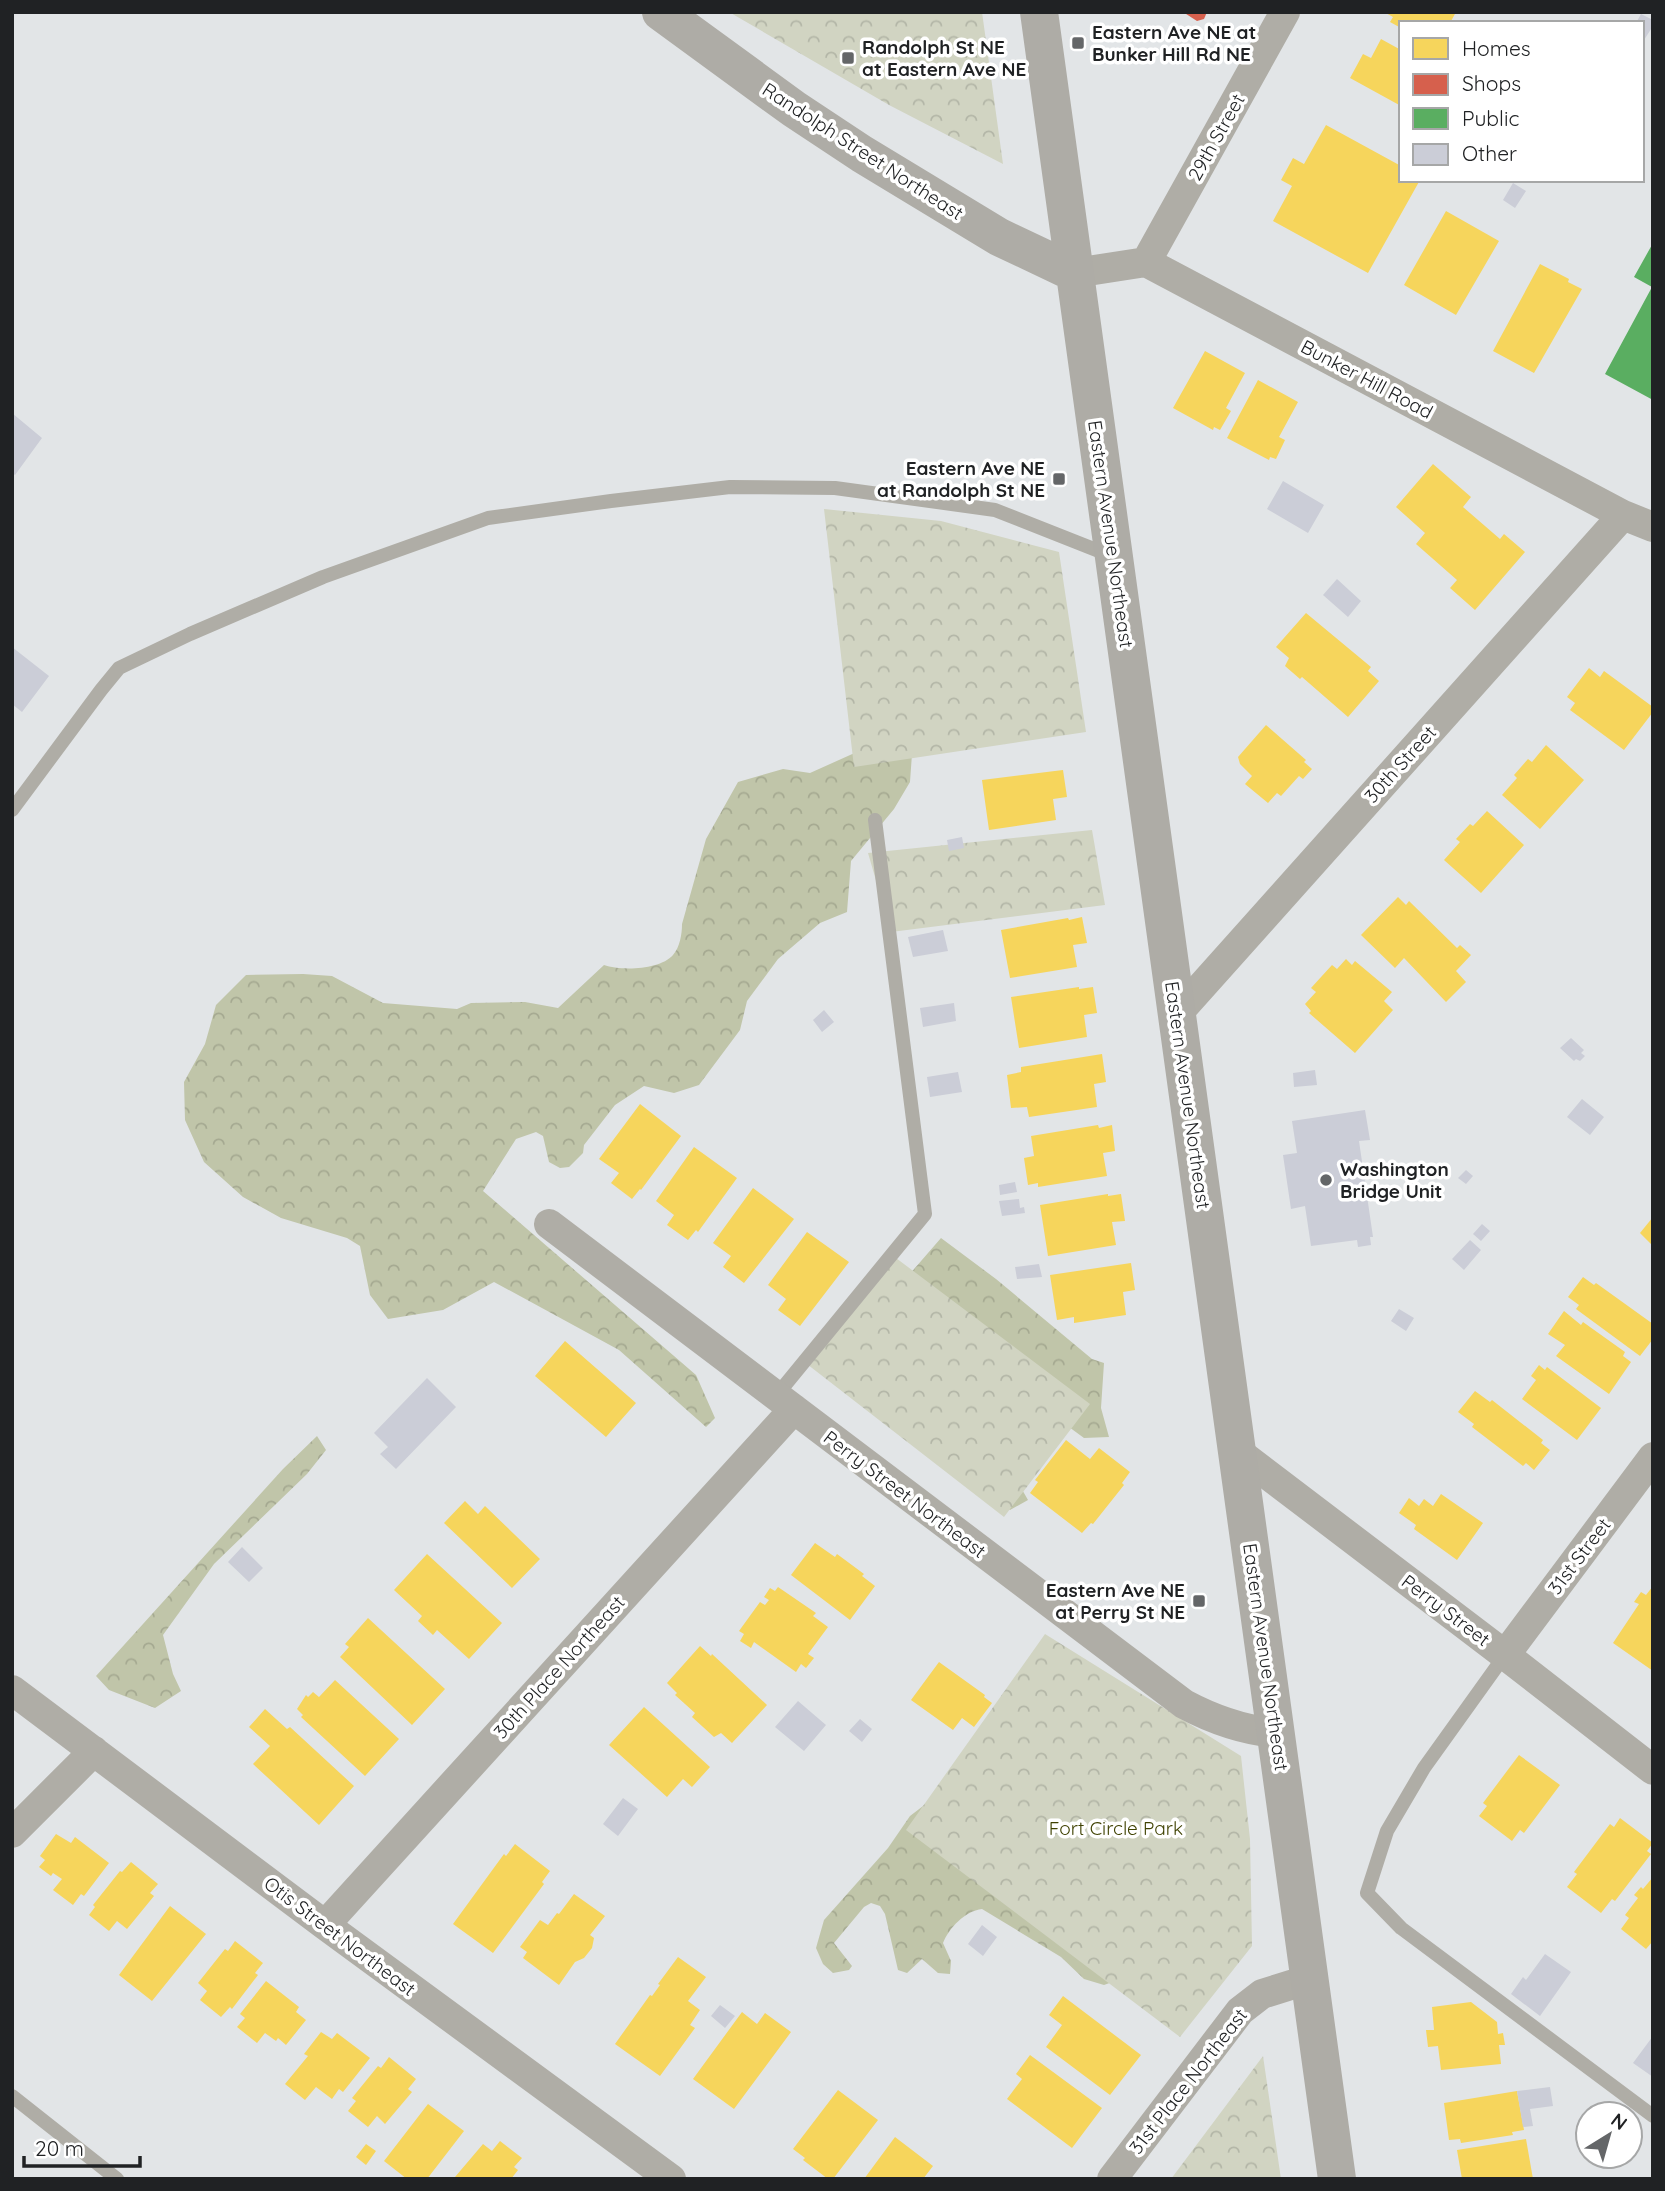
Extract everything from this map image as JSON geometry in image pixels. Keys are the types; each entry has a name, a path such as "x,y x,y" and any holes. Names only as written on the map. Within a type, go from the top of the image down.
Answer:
{"main road":[{"name":"Randolph Street Northeast","path":"661,12 794,109 873,161 999,237 1075,273"},
{"name":"Eastern Avenue Northeast","path":"1038,12 1336,2179"}],"street":[{"name":"29th Street","path":"1146,262 1285,12"},
{"path":"1075,273 1146,262"},
{"name":"Bunker Hill Road","path":"1146,262 1623,515 1653,527"},
{"name":"30th Street","path":"1177,1014 1623,515"},
{"name":"Perry Street Northeast","path":"549,1224 1184,1704 1215,1720 1234,1726 1276,1732"},
{"name":"30th Place Northeast","path":"325,1925 785,1402"},
{"name":"Perry Street","path":"1238,1452 1653,1770"},
{"name":"31st Street","path":"1506,1655 1653,1457"},
{"name":"Otis Street Northeast","path":"12,1690 325,1925 671,2179"},
{"path":"12,1833 94,1751"},
{"name":"31st Place Northeast","path":"1112,2179 1240,2011 1262,1994 1310,1979"}],"lane":[{"path":"12,810 119,668 190,634 323,577 488,518 730,487 835,488 995,510 1114,557"},
{"path":"785,1402 925,1214 875,820"},
{"path":"1506,1655 1424,1768 1387,1831 1367,1893 1401,1928 1653,2116"},
{"path":"12,2096 117,2179"}],"green space":[{"path":"729,12 982,12 1003,164 889,105"},
{"path":"824,509 941,521 1059,552 1086,732 854,767"},
{"path":"859,751 912,754 910,782 894,809 851,861 847,912 820,923 778,959 747,1001 740,1030 699,1085 674,1093 644,1086 615,1105 584,1145 583,1153 569,1167 560,1168 549,1162 543,1136 536,1132 516,1139 483,1191 696,1375 715,1418 706,1427 619,1350 494,1282 443,1310 388,1319 370,1295 360,1246 347,1238 281,1218 243,1197 204,1162 185,1120 184,1082 205,1044 216,1005 246,975 332,976 383,1003 457,1009 471,1003 525,1002 558,1008 604,965 640,968 659,964 673,955 680,940 706,839 738,782 783,769 810,773"},
{"path":"1092,830 1105,905 891,932 868,853"},
{"path":"941,1238 996,1279 1092,1359 1104,1363 1101,1408 1109,1437 1084,1438 1017,1389 1016,1479 1028,1500 1010,1510 833,1379 889,1298"},
{"path":"896,1258 1090,1404 1004,1517 803,1361"},
{"path":"317,1436 326,1450 307,1474 214,1564 163,1635 173,1674 181,1691 155,1708 109,1690 96,1676 283,1469"},
{"name":"Fort Circle Park","path":"1045,1634 1241,1756 1250,1839 1252,1946 1180,2037 906,1830"},
{"path":"927,1803 1115,1981 1104,1985 1084,1979 1061,1957 982,1909 964,1917 953,1926 943,1943 951,1961 950,1974 938,1973 922,1959 907,1973 898,1970 885,1914 880,1906 871,1903 864,1907 834,1943 852,1966 849,1970 833,1973 823,1964 816,1948 824,1920 888,1848 910,1816"},
{"path":"1263,2056 1281,2179 1171,2179"}],"building: Homes":[{"path":"1384,12 1456,12 1451,21 1399,21 1399,27 1390,22 1393,17"},
{"path":"1381,39 1399,49 1399,105 1350,78 1363,54 1371,58"},
{"path":"1326,125 1399,165 1399,182 1419,182 1368,273 1273,221 1292,186 1281,180 1293,158 1304,164"},
{"path":"1446,211 1499,241 1456,315 1404,285"},
{"path":"1540,264 1582,289 1534,373 1493,351"},
{"path":"1205,351 1245,373 1226,408 1231,411 1220,430 1214,427 1213,430 1173,408"},
{"path":"1258,380 1298,402 1279,437 1285,440 1276,459 1270,457 1269,460 1227,438"},
{"path":"1433,464 1471,497 1463,507 1500,539 1504,534 1525,552 1475,610 1450,588 1457,580 1416,544 1425,533 1396,507"},
{"path":"1306,613 1371,667 1368,671 1379,681 1348,717 1302,677 1300,679 1285,666 1289,658 1276,647"},
{"path":"1589,668 1600,677 1604,671 1653,707 1653,712 1624,750 1570,710 1575,703 1567,697"},
{"path":"1266,725 1306,760 1304,762 1312,769 1303,779 1299,776 1281,796 1277,793 1268,803 1245,784 1252,776 1240,764 1238,757"},
{"path":"1546,745 1584,780 1540,829 1502,795 1517,778 1514,775 1528,759 1532,762"},
{"path":"1063,770 1067,797 1053,799 1056,820 989,830 982,780"},
{"path":"1487,811 1524,845 1481,893 1444,860 1460,842 1456,839"},
{"path":"1398,897 1406,905 1409,901 1457,948 1460,945 1471,955 1456,971 1466,982 1446,1002 1404,958 1395,968 1361,935"},
{"path":"1082,917 1087,943 1073,945 1077,967 1010,978 1001,930"},
{"path":"1346,959 1352,965 1355,961 1392,992 1384,1001 1393,1010 1355,1053 1309,1013 1311,1011 1305,1004 1316,992 1311,988 1332,965 1337,969"},
{"path":"1093,987 1097,1013 1084,1015 1087,1037 1019,1048 1011,997"},
{"path":"1102,1054 1106,1082 1094,1084 1097,1107 1029,1117 1027,1107 1011,1108 1007,1075 1021,1072 1021,1067"},
{"path":"640,1104 681,1136 632,1199 611,1183 619,1173 599,1159"},
{"path":"1098,1125 1099,1128 1112,1125 1115,1151 1103,1153 1107,1176 1038,1187 1038,1183 1028,1185 1024,1158 1034,1156 1031,1136"},
{"path":"694,1147 737,1178 698,1232 696,1230 688,1240 667,1225 674,1215 656,1201"},
{"path":"753,1188 794,1219 744,1283 723,1267 731,1256 713,1243"},
{"path":"1121,1194 1125,1221 1112,1222 1116,1245 1048,1256 1040,1205"},
{"path":"1653,1217 1653,1246 1640,1233"},
{"path":"807,1232 849,1262 800,1326 778,1310 786,1299 768,1285"},
{"path":"1131,1263 1135,1290 1123,1292 1126,1315 1074,1323 1074,1317 1057,1320 1050,1275"},
{"path":"1583,1277 1594,1285 1596,1283 1653,1324 1653,1339 1640,1356 1576,1309 1579,1305 1568,1297"},
{"path":"1564,1311 1581,1325 1583,1322 1625,1352 1623,1356 1631,1362 1609,1394 1556,1356 1565,1345 1548,1334"},
{"path":"565,1341 636,1403 606,1437 535,1376"},
{"path":"1539,1365 1545,1370 1547,1367 1601,1408 1577,1440 1522,1399 1536,1380 1531,1376"},
{"path":"1475,1391 1490,1402 1492,1400 1543,1440 1541,1443 1550,1450 1534,1470 1526,1463 1523,1466 1472,1427 1474,1424 1458,1412"},
{"path":"1066,1440 1090,1459 1099,1448 1130,1472 1122,1483 1124,1485 1093,1524 1082,1533 1030,1493 1038,1482 1035,1480"},
{"path":"1441,1494 1483,1523 1457,1560 1414,1529 1416,1525 1399,1513 1409,1498 1419,1506 1424,1499 1433,1506"},
{"path":"465,1501 478,1514 485,1506 540,1559 512,1588 444,1523"},
{"path":"815,1543 835,1557 837,1554 875,1586 850,1620 791,1575"},
{"path":"427,1554 502,1623 469,1659 437,1630 433,1635 418,1621 422,1616 394,1590"},
{"path":"1653,1586 1653,1671 1613,1643 1639,1604 1634,1602 1641,1592 1646,1595"},
{"path":"778,1587 816,1613 813,1616 828,1627 808,1654 814,1658 806,1668 801,1664 796,1672 754,1642 751,1648 740,1641 744,1634 739,1631 760,1602 765,1605 769,1600 764,1597 770,1588 775,1591"},
{"path":"368,1618 445,1689 412,1725 340,1657 349,1647 345,1644"},
{"path":"700,1646 767,1705 732,1743 721,1733 714,1737 692,1717 695,1713 675,1695 677,1693 667,1683"},
{"path":"939,1662 992,1703 974,1727 962,1718 953,1730 911,1700"},
{"path":"335,1680 399,1739 365,1776 301,1717 303,1715 297,1709 306,1695 308,1697 313,1692 319,1697"},
{"path":"644,1707 710,1767 692,1787 683,1779 667,1797 609,1745"},
{"path":"265,1709 287,1729 290,1727 354,1786 319,1825 253,1764 270,1746 249,1727"},
{"path":"1519,1755 1560,1785 1524,1833 1520,1830 1512,1841 1479,1816 1487,1806 1483,1803"},
{"path":"1620,1818 1653,1843 1647,1851 1651,1854 1615,1901 1612,1899 1601,1913 1567,1887 1577,1874 1574,1872 1610,1824 1614,1827"},
{"path":"56,1834 71,1843 75,1837 109,1863 84,1896 81,1894 73,1905 53,1890 62,1879 53,1873 51,1876 39,1867 45,1860 40,1856"},
{"path":"515,1844 550,1871 542,1882 544,1884 493,1953 453,1924 504,1854 506,1856"},
{"path":"131,1862 158,1884 150,1893 154,1896 127,1929 117,1921 109,1931 89,1915 95,1907 93,1905 120,1871"},
{"path":"1653,1877 1653,1941 1646,1949 1621,1929 1629,1918 1625,1915 1638,1898 1634,1895"},
{"path":"574,1894 605,1916 590,1935 594,1938 592,1948 584,1958 575,1962 559,1985 523,1958 527,1952 520,1947 540,1920 548,1925"},
{"path":"170,1906 206,1934 152,2001 119,1975"},
{"path":"235,1941 263,1963 255,1973 258,1975 232,2009 230,2007 221,2017 200,2000 207,1991 198,1983 225,1949 228,1951"},
{"path":"678,1957 706,1977 688,2001 700,2010 690,2025 695,2028 660,2076 615,2044"},
{"path":"266,1981 299,2007 296,2012 306,2020 286,2045 278,2038 276,2041 265,2033 257,2043 237,2027 245,2018 240,2014"},
{"path":"1063,1996 1141,2055 1110,2095 1046,2047 1062,2025 1049,2015"},
{"path":"1471,2002 1497,2022 1498,2034 1503,2033 1505,2045 1499,2045 1501,2064 1441,2070 1438,2046 1428,2047 1426,2030 1434,2030 1432,2007"},
{"path":"742,2012 757,2024 765,2013 791,2032 734,2109 693,2079"},
{"path":"321,2032 332,2039 337,2033 370,2058 343,2092 339,2089 332,2099 316,2087 305,2100 285,2084 308,2056 304,2054"},
{"path":"1030,2055 1102,2108 1072,2148 1007,2099 1022,2079 1016,2074"},
{"path":"389,2057 416,2079 408,2089 412,2092 385,2124 377,2116 368,2127 348,2111 356,2101 352,2098 378,2066 381,2068"},
{"path":"838,2090 878,2120 833,2179 828,2179 793,2149"},
{"path":"1517,2091 1524,2130 1512,2132 1513,2135 1461,2143 1460,2139 1449,2140 1444,2103"},
{"path":"428,2104 464,2131 427,2179 407,2179 384,2161"},
{"path":"895,2137 933,2166 923,2179 864,2179"},
{"path":"1526,2139 1533,2179 1462,2179 1457,2150"},
{"path":"500,2141 522,2158 514,2167 518,2170 511,2179 455,2177 483,2144 492,2151"},
{"path":"366,2144 376,2151 366,2165 356,2157"}],"building: Shops":[{"path":"1183,12 1207,12 1204,19 1197,21"}],"building: Public":[{"path":"1653,243 1653,400 1605,374 1652,287 1634,277"}],"building: Other":[{"path":"1641,14 1653,20 1653,26 1644,40 1644,21 1637,21"},
{"path":"1513,183 1526,191 1515,208 1503,200"},
{"path":"12,413 42,438 15,475 12,473"},
{"path":"1283,481 1324,505 1308,533 1267,509"},
{"path":"1337,579 1361,601 1348,617 1323,595"},
{"path":"12,647 49,676 22,712 12,704"},
{"path":"962,837 964,848 949,851 947,840"},
{"path":"943,930 948,951 913,957 908,937"},
{"path":"954,1003 956,1021 923,1027 920,1008"},
{"path":"824,1010 834,1022 822,1032 813,1020"},
{"path":"1571,1038 1584,1050 1581,1053 1585,1056 1580,1061 1574,1061 1560,1048"},
{"path":"1315,1070 1317,1085 1294,1087 1293,1073"},
{"path":"958,1072 962,1092 930,1097 927,1077"},
{"path":"1582,1099 1604,1117 1590,1135 1567,1117"},
{"name":"Washington Bridge Unit","path":"1365,1110 1370,1140 1359,1141 1373,1237 1370,1237 1371,1245 1358,1247 1357,1240 1311,1246 1305,1206 1291,1209 1283,1155 1297,1153 1292,1121"},
{"path":"1466,1170 1473,1176 1466,1184 1458,1178"},
{"path":"1015,1182 1017,1192 1000,1195 999,1185"},
{"path":"1019,1199 1020,1208 1024,1207 1025,1213 1002,1216 999,1201"},
{"path":"1482,1224 1490,1231 1481,1241 1473,1234"},
{"path":"1470,1240 1481,1250 1464,1270 1452,1259"},
{"path":"1039,1264 1042,1277 1017,1279 1015,1267"},
{"path":"1399,1309 1414,1318 1406,1331 1391,1321"},
{"path":"427,1378 456,1407 396,1469 380,1454 388,1447 374,1433"},
{"path":"242,1547 263,1568 249,1582 228,1562"},
{"path":"798,1701 826,1725 804,1751 775,1727"},
{"path":"860,1719 872,1729 862,1742 849,1731"},
{"path":"623,1798 638,1809 618,1836 603,1824"},
{"path":"982,1925 997,1937 983,1956 968,1944"},
{"path":"1545,1954 1571,1972 1540,2016 1511,1994 1523,1977 1526,1980"},
{"path":"720,2005 735,2016 725,2028 711,2016"},
{"path":"1653,2036 1653,2077 1633,2063"},
{"path":"1550,2087 1553,2106 1530,2109 1533,2126 1523,2127 1517,2091"}],"place":[{"name":"Eastern Ave NE at Bunker Hill Rd NE","path":"1078,43"},
{"name":"Randolph St NE at Eastern Ave NE","path":"848,58"},
{"name":"Eastern Ave NE at Randolph St NE","path":"1059,479"},
{"name":"Washington Bridge Unit","path":"1326,1180"},
{"name":"Eastern Ave NE at Perry St NE","path":"1199,1601"}]}
